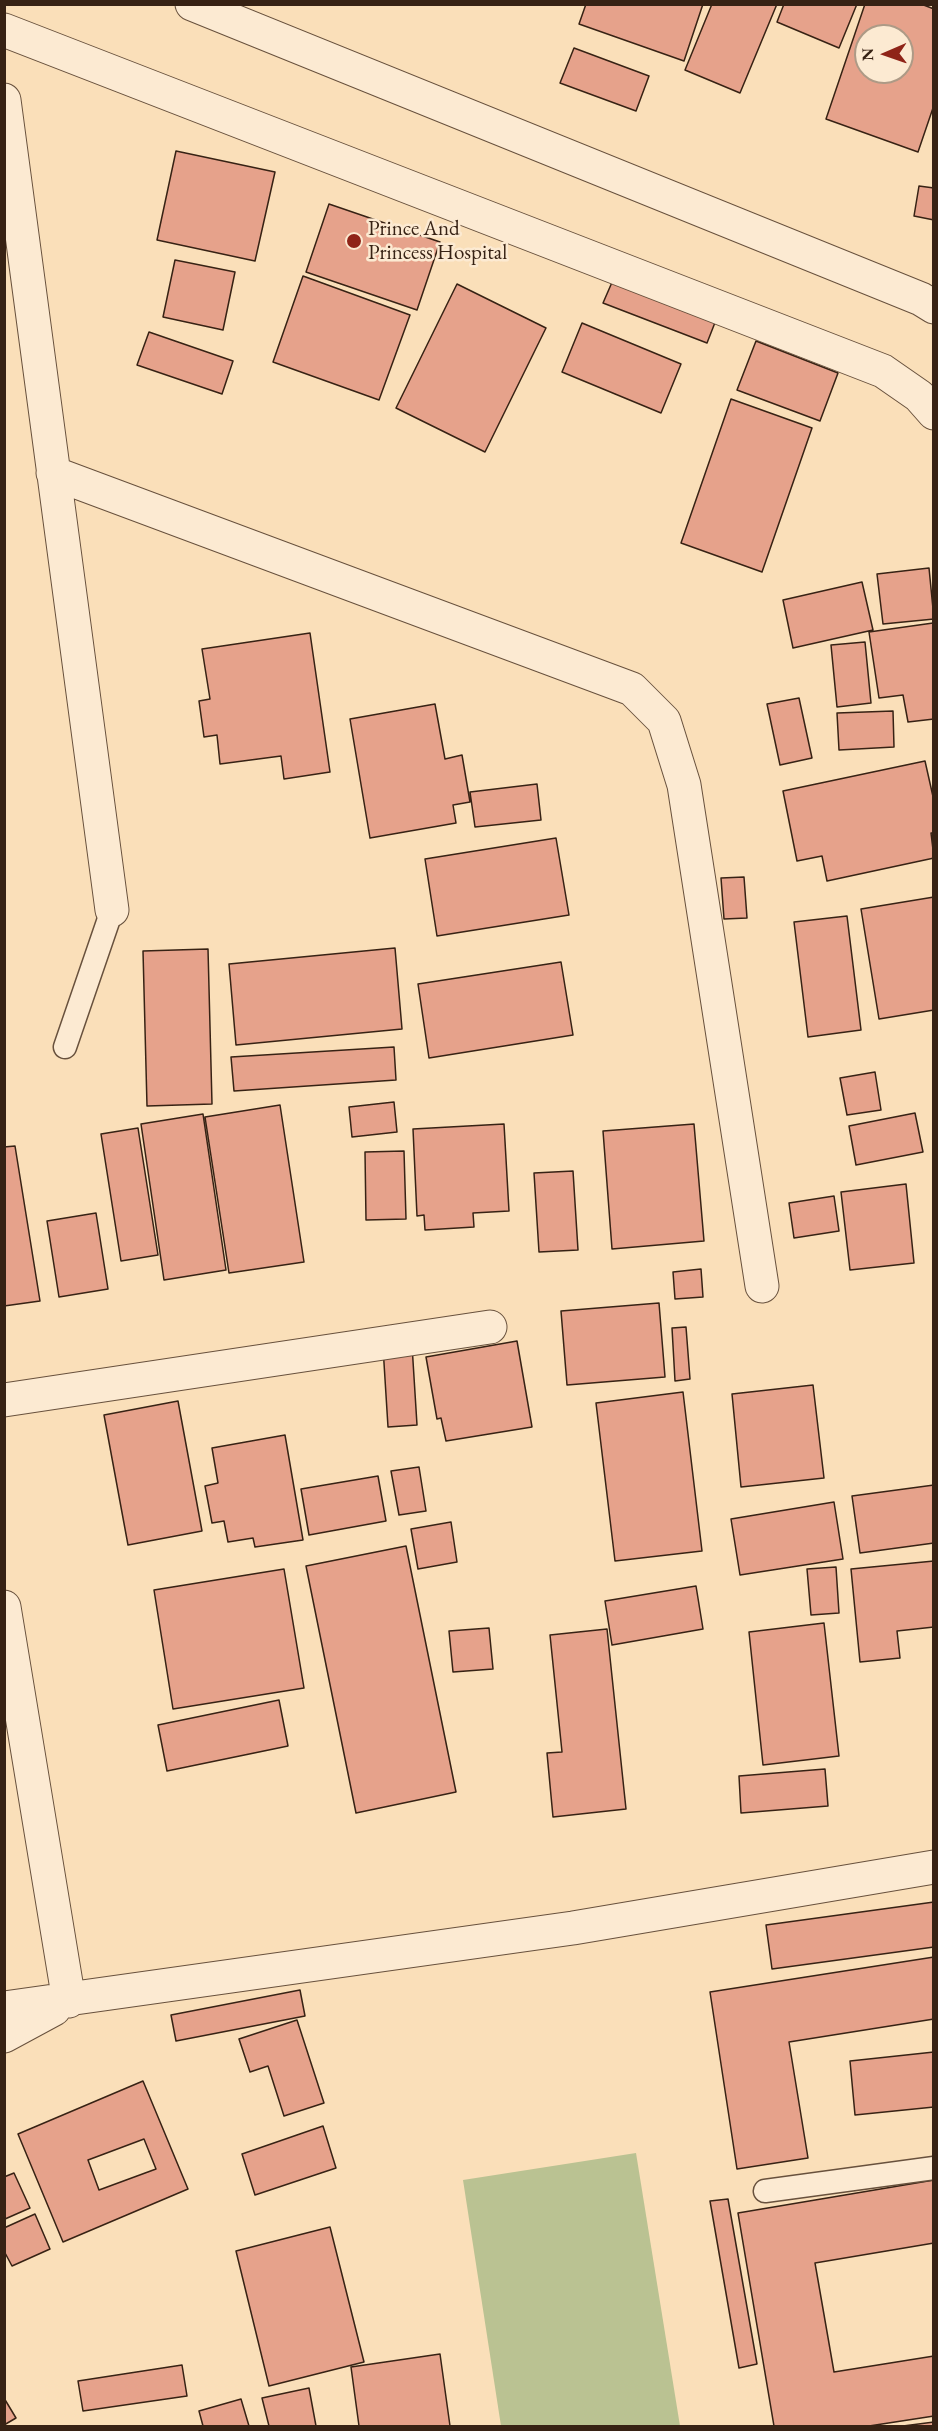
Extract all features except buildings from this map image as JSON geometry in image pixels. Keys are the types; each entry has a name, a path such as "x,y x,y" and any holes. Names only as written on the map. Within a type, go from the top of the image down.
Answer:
{"street":[{"path":"192,4 899,290 933,307"},
{"path":"4,30 882,370 929,396"},
{"path":"4,100 112,910"},
{"path":"53,472 632,689 664,721 684,786 762,1286"},
{"path":"4,1400 490,1328"},
{"path":"4,1607 69,2001"},
{"path":"4,2008 69,2001 573,1928 933,1867"},
{"path":"4,2036 69,2001"}],"lane":[{"path":"65,1047 112,910"},
{"path":"765,2191 933,2168"}],"green space":[{"path":"636,2153 680,2426 501,2426 463,2180"}],"place":[{"name":"Prince And Princess Hospital","path":"354,241"}]}
